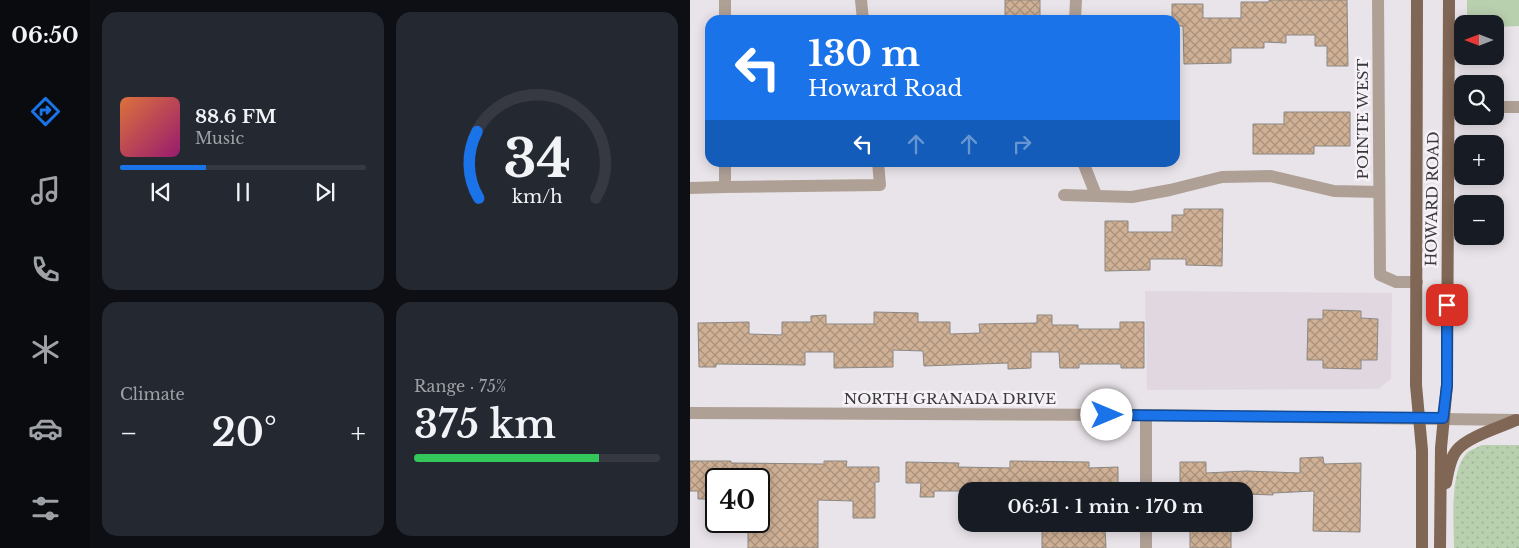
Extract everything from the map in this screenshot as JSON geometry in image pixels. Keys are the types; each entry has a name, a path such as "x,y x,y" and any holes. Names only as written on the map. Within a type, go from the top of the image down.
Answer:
{"main road":[{"name":"HOWARD ROAD","path":"1417,0 1416,385 1422,450 1422,548"},
{"name":"HOWARD ROAD","path":"1440,548 1443,418 1447,385 1449,0"},
{"path":"1440,510 1449,470 1456,450 1468,440 1518,420"}],"street":[{"path":"725,0 725,15"},
{"path":"861,0 862,15"},
{"path":"1075,15 1076,0"},
{"name":"POINTE WEST","path":"1064,195 1132,197 1222,177 1271,176 1334,191 1379,192 1378,0"},
{"path":"1449,107 1454,107"},
{"path":"1504,107 1519,107"},
{"path":"725,167 725,187"},
{"path":"690,188 880,184 878,167"},
{"path":"1085,167 1096,195"},
{"path":"1379,192 1380,275 1396,282 1417,282"},
{"name":"NORTH GRANADA DRIVE","path":"690,413 1146,415 1518,420"},
{"path":"1146,415 1146,482"},
{"path":"1146,532 1146,548"}],"shaded area":[{"path":"1145,291 1392,293 1391,379 1378,389 1147,390"}],"green space":[{"path":"1467,0 1519,0 1519,26 1504,27 1504,15 1467,15"},
{"path":"1482,445 1519,445 1519,548 1454,548 1453,512 1458,471 1462,460 1468,452"}],"building":[{"path":"1005,0 1040,0 1040,15 1005,15"},
{"path":"1269,0 1347,0 1348,66 1327,66 1327,46 1315,46 1315,35 1286,35 1286,43 1264,42 1264,48 1231,48 1231,63 1184,64 1183,26 1180,26 1180,15 1172,15 1172,4 1203,4 1203,18 1241,18 1241,2 1269,2"},
{"path":"1284,112 1350,112 1350,146 1314,146 1314,154 1253,154 1253,124 1284,124"},
{"path":"1184,209 1223,209 1222,266 1186,265 1186,259 1150,259 1150,270 1105,271 1105,221 1128,221 1128,232 1172,232 1172,215 1184,215"},
{"path":"1323,310 1361,311 1361,318 1378,319 1377,360 1361,360 1361,369 1323,368 1323,360 1307,360 1308,319 1323,319"},
{"path":"874,312 918,313 918,322 950,322 950,334 980,333 979,324 1037,323 1037,315 1052,315 1052,325 1078,325 1078,329 1120,329 1120,322 1144,322 1144,368 1121,368 1121,364 1079,364 1079,368 1060,368 1059,352 1031,352 1031,368 1008,369 1008,363 924,366 923,351 893,350 893,367 834,368 834,352 805,352 805,365 716,364 716,367 699,367 698,323 749,322 749,334 782,335 782,322 811,322 811,316 826,315 826,324 874,324"},
{"path":"1323,457 1324,464 1361,463 1360,532 1313,531 1314,491 1273,493 1273,495 1253,494 1253,482 1180,482 1180,462 1206,462 1206,473 1246,471 1300,473 1300,458"},
{"path":"690,461 824,464 824,461 847,461 846,467 879,467 879,482 875,482 875,518 853,518 853,501 818,500 818,548 748,548 748,533 770,533 770,468 705,468 705,499 698,499 698,491 690,491"},
{"path":"1010,461 1089,462 1089,468 1118,467 1118,482 958,482 958,491 934,491 934,497 920,497 921,483 906,483 906,462 959,463 958,467 1010,468"},
{"path":"1042,532 1105,532 1106,548 1042,548"},
{"path":"1190,532 1231,532 1231,548 1190,548"}],"route":[{"path":"1107,415 1443,418 1447,385 1447,305"}]}
